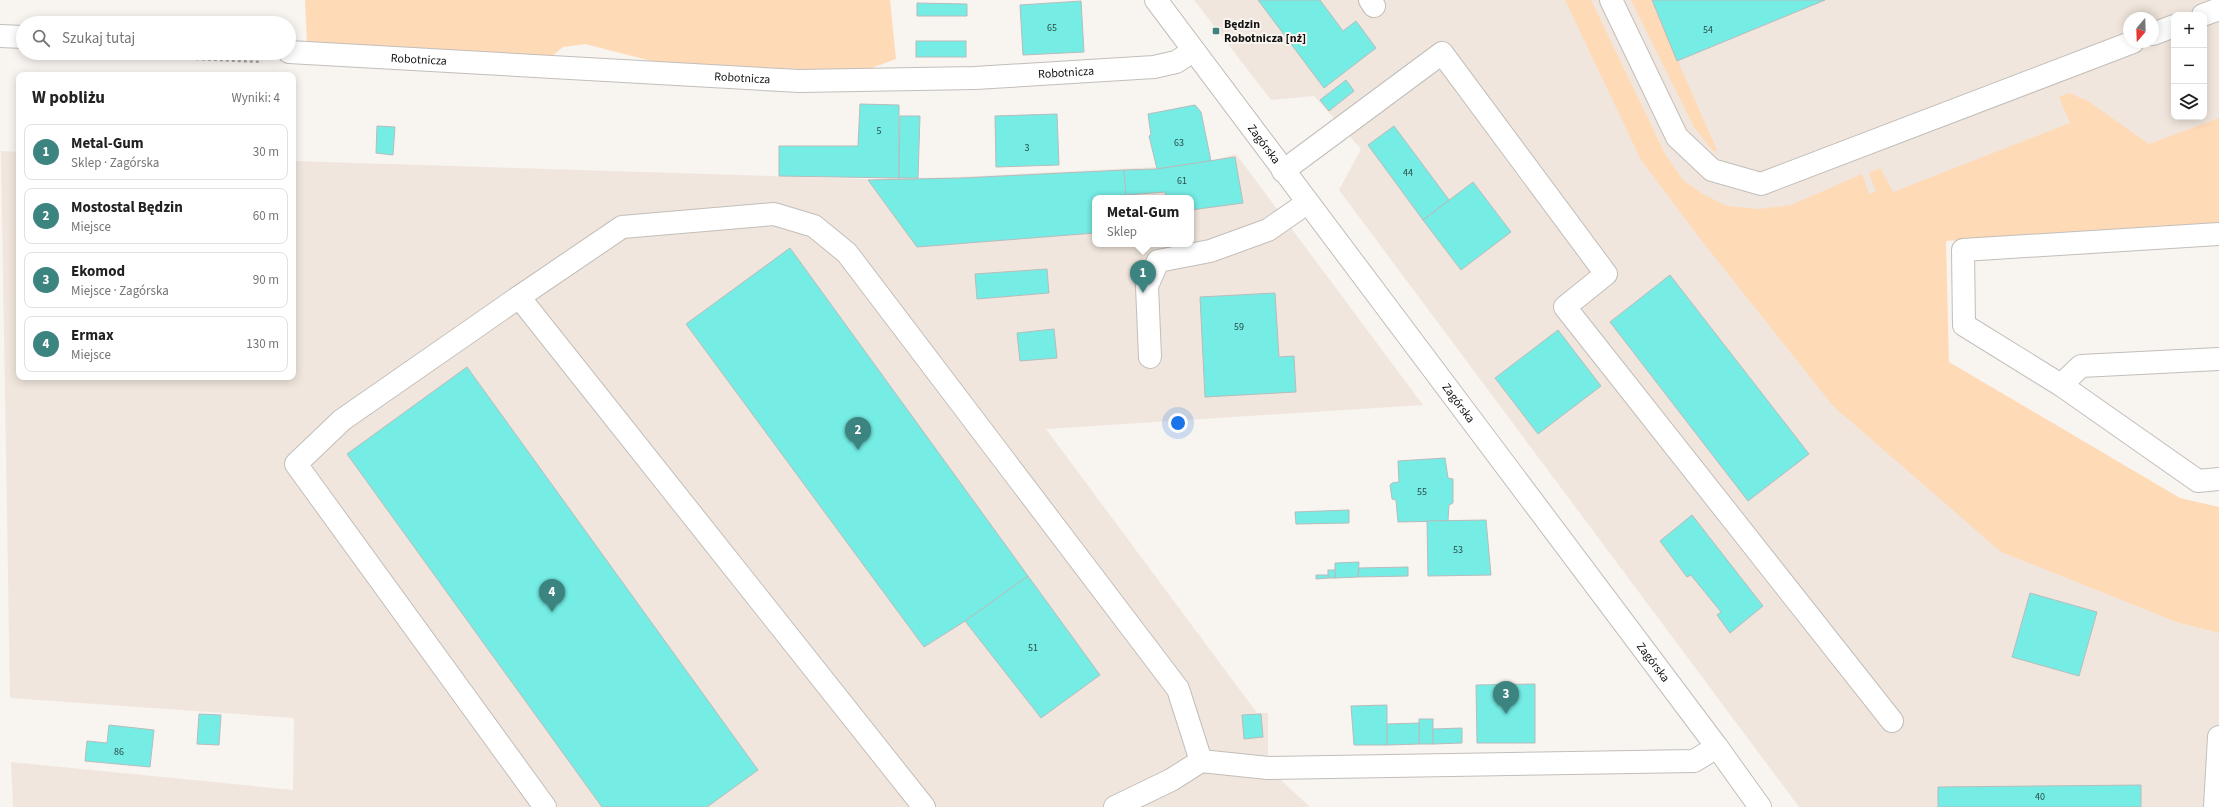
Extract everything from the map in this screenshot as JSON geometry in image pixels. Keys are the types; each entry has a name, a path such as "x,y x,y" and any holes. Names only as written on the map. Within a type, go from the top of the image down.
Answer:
{"street":[{"name":"Zagórska","path":"1156,0 1283,171 1718,747 1760,807"},
{"path":"1611,0 1677,137 1712,170 1761,184 2123,46"},
{"path":"2207,14 2219,9"},
{"path":"2159,32 2171,27"},
{"path":"0,36 16,37"},
{"name":"Robotnicza","path":"296,52 799,81 974,78 1154,67 1176,62 1193,51"},
{"path":"1283,171 1442,53 1606,274 1565,307 1892,721"},
{"path":"1150,357 1147,286 1158,261 1210,251 1268,230 1307,202"},
{"path":"546,807 296,464 342,420 622,227 774,214 814,226 848,253 1178,688 1201,761"},
{"path":"2219,234 1963,250 1964,324 2061,385 2198,480 2219,479"},
{"path":"519,297 924,807"},
{"path":"2061,385 2081,366 2219,359"},
{"path":"2215,807 2219,737"},
{"path":"1115,807 1171,780 1201,761 1268,768 1694,761 1718,747"}],"shaded area":[{"path":"305,0 890,0 896,59 866,70 675,67 585,44 563,47 551,57 307,42"},
{"path":"1194,0 2219,0 2219,190 1699,236 2179,623 2219,633 2219,807 1799,807 1339,190 1361,149 1314,96 1271,100"},
{"path":"1565,0 1591,0 1665,154 1683,180 1701,193 1727,206 1759,209 1791,205 1862,174 1869,194 1876,191 1869,173 1880,168 1893,192 2070,123 2059,97 2069,93 2088,101 2149,144 2219,118 2219,223 1946,241 1949,362 2180,498 2219,507 2219,633 2179,623 2001,552 1833,406 1698,236 1641,160"},
{"path":"1631,0 1651,0 1717,150 1713,151 1694,127"},
{"path":"1,151 16,152 16,380 296,380 296,161 864,179 959,177 1157,167 1211,161 1236,154 1423,405 1046,429 1257,713 1268,713 1268,768 1310,807 13,807 11,762 293,790 294,718 10,698"}],"building":[{"path":"1258,0 1320,0 1343,31 1356,21 1376,48 1324,88"},
{"path":"1652,0 1825,0 1677,61"},
{"path":"1081,1 1084,52 1023,55 1020,5"},
{"path":"917,3 967,4 967,16 917,16"},
{"path":"916,41 966,41 966,57 916,57"},
{"path":"1346,80 1354,91 1329,111 1320,100"},
{"path":"860,104 899,105 899,178 779,176 779,146 858,146"},
{"path":"1195,105 1201,112 1211,161 1157,169 1149,136 1151,135 1148,114"},
{"path":"1057,114 1059,165 996,167 995,116"},
{"path":"900,116 920,116 918,178 899,178"},
{"path":"377,126 395,127 393,155 376,153"},
{"path":"1394,126 1449,200 1423,220 1368,145"},
{"path":"1235,157 1243,203 1194,210 1194,195 1166,195 1165,192 1125,195 1124,170 1157,169"},
{"path":"1124,170 1126,195 1092,195 1092,233 917,247 868,180 962,178"},
{"path":"1473,182 1511,232 1461,270 1423,220"},
{"path":"790,248 1028,576 965,621 924,647 686,324"},
{"path":"1047,269 1049,293 977,299 975,274"},
{"path":"1670,275 1809,454 1748,501 1610,322"},
{"path":"1275,293 1279,357 1294,356 1296,392 1205,397 1200,297"},
{"path":"1054,329 1057,358 1020,361 1017,333"},
{"path":"1558,330 1601,386 1538,434 1495,378"},
{"path":"467,367 758,770 707,807 602,807 347,454"},
{"path":"1445,458 1448,478 1453,479 1453,503 1449,505 1448,521 1398,522 1396,500 1392,499 1390,485 1392,483 1399,482 1398,461"},
{"path":"1349,510 1349,523 1296,524 1295,512"},
{"path":"1692,515 1763,606 1730,633 1717,615 1721,612 1691,575 1687,577 1660,541"},
{"path":"1486,520 1491,575 1428,576 1427,521"},
{"path":"1359,562 1358,577 1335,578 1335,563"},
{"path":"1408,567 1408,576 1358,577 1359,568"},
{"path":"1328,570 1335,570 1335,578 1328,578"},
{"path":"1316,575 1328,575 1328,578 1316,579"},
{"path":"1028,576 1100,675 1041,718 965,621"},
{"path":"2030,593 2097,612 2079,676 2012,657"},
{"path":"1535,684 1535,743 1477,743 1476,685"},
{"path":"1387,705 1387,745 1354,745 1351,706"},
{"path":"199,714 221,715 219,745 197,744"},
{"path":"1261,714 1263,737 1244,739 1242,715"},
{"path":"1419,719 1433,719 1433,744 1419,744"},
{"path":"1419,723 1419,744 1387,745 1387,724"},
{"path":"109,725 154,730 150,767 85,761 87,741 107,743"},
{"path":"1462,728 1462,743 1433,744 1433,729"},
{"path":"2141,785 2141,807 1938,807 1938,787"}],"place":[{"name":"Będzin Robotnicza [nż]","path":"1216,31"},
{"name":"Metal-Gum","path":"1143,293"},
{"name":"Mostostal Będzin","path":"858,450"},
{"name":"Ermax","path":"552,612"},
{"name":"Ekomod","path":"1506,714"}]}
